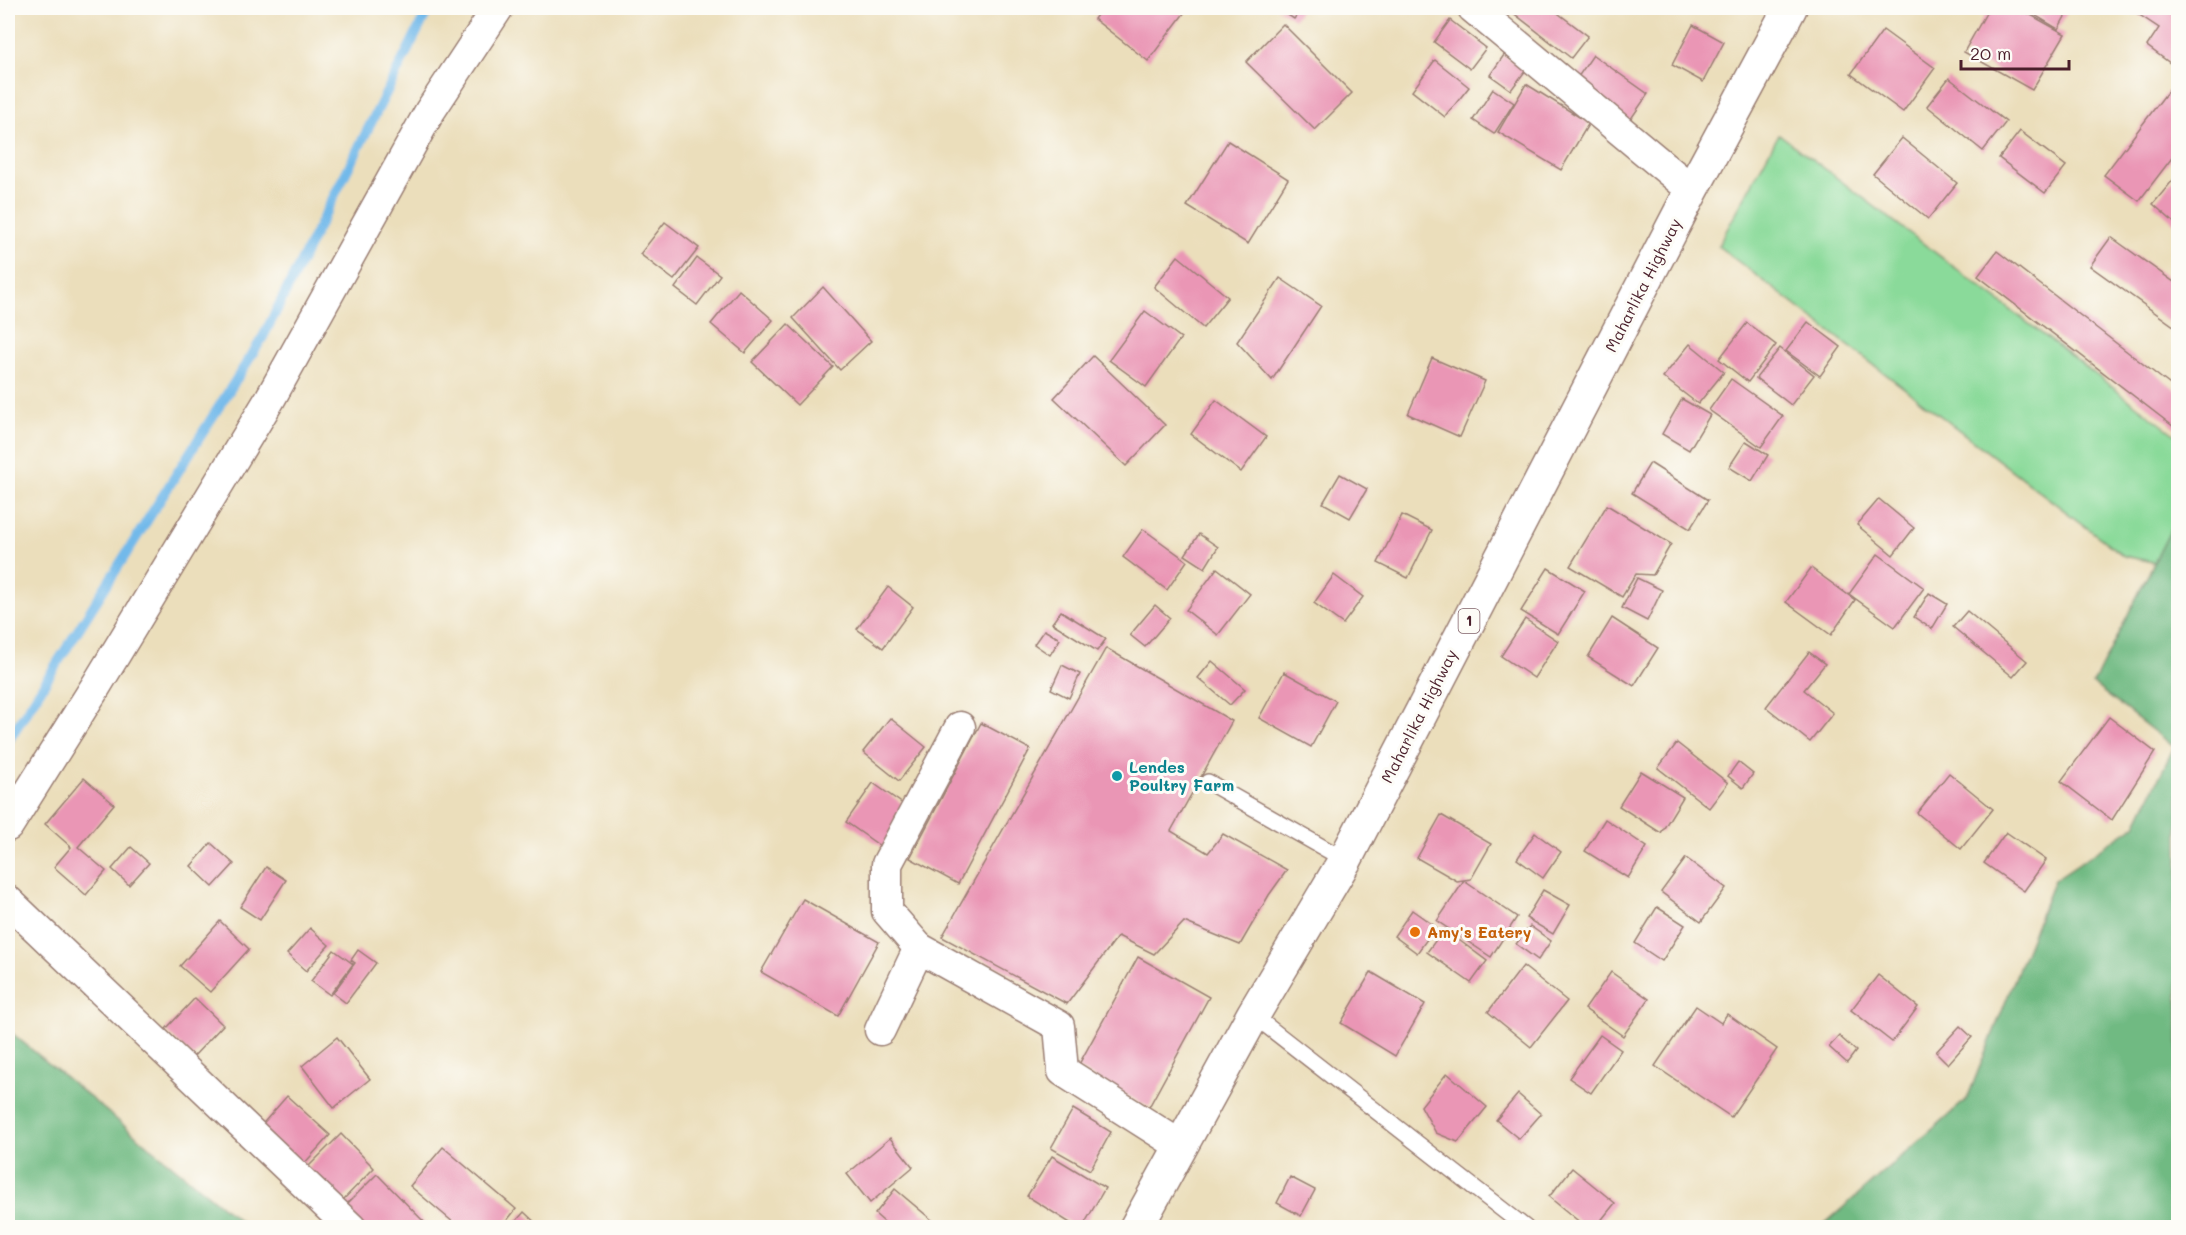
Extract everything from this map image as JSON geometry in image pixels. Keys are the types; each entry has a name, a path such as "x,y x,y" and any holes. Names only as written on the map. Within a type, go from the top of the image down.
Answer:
{"highway":[{"name":"Maharlika Highway","path":"1136,1227 1253,1016 1345,860 1692,190 1790,8"}],"street":[{"path":"8,826 103,676 258,420 430,111 498,8"},
{"path":"1473,8 1692,190"},
{"path":"960,728 887,864 886,910 920,948 1059,1026 1063,1071 1181,1146"},
{"path":"8,901 351,1227"},
{"path":"880,1030 920,948"}],"lane":[{"path":"1208,782 1345,860"},
{"path":"1253,1016 1526,1227"}],"green space":[{"path":"1779,134 2178,437 2178,567 2124,556 1718,246"},
{"path":"2178,515 2178,1227 1821,1227 1967,1099 2054,880 2136,825 2174,747 2093,684"},
{"path":"8,1030 247,1227 8,1227"}],"building":[{"path":"1102,8 1188,8 1148,61 1094,19"},
{"path":"1277,8 1302,8 1294,19"},
{"path":"1507,8 1551,8 1588,36 1571,58"},
{"path":"1989,8 2018,8 2065,34 2032,90 1964,52"},
{"path":"2023,8 2070,8 2058,29"},
{"path":"2129,8 2173,8 2178,12 2178,69 2147,46 2159,28"},
{"path":"1450,20 1486,48 1470,69 1434,42"},
{"path":"1283,24 1352,93 1315,130 1246,62"},
{"path":"1693,25 1724,42 1703,82 1672,65"},
{"path":"1883,30 1935,68 1903,112 1851,74"},
{"path":"1504,55 1526,70 1511,90 1490,75"},
{"path":"1593,55 1648,94 1626,126 1571,87"},
{"path":"1435,60 1469,87 1445,117 1412,91"},
{"path":"1949,78 2006,122 1983,151 1927,106"},
{"path":"2177,79 2178,150 2139,201 2104,175"},
{"path":"1526,84 1589,123 1561,170 1498,132"},
{"path":"1493,89 1514,103 1494,134 1473,120"},
{"path":"2020,131 2066,166 2045,193 1999,158"},
{"path":"1902,138 1957,183 1928,219 1873,174"},
{"path":"1228,141 1288,179 1248,244 1187,206"},
{"path":"2178,174 2178,223 2177,225 2153,204"},
{"path":"665,222 699,248 674,280 640,254"},
{"path":"2111,237 2178,285 2178,329 2090,266"},
{"path":"1997,251 2178,391 2178,430 1978,276"},
{"path":"1178,256 1228,297 1203,328 1154,287"},
{"path":"697,258 720,275 697,305 675,288"},
{"path":"1280,278 1321,306 1272,380 1237,342"},
{"path":"823,287 871,341 840,370 793,318"},
{"path":"739,290 773,320 745,353 711,324"},
{"path":"1145,311 1181,338 1146,387 1109,360"},
{"path":"1808,322 1841,347 1820,376 1786,351"},
{"path":"1747,323 1776,345 1748,382 1719,359"},
{"path":"788,324 833,367 797,405 752,362"},
{"path":"1690,344 1724,372 1698,404 1663,377"},
{"path":"1780,348 1814,375 1791,405 1756,378"},
{"path":"1093,356 1165,425 1126,466 1054,398"},
{"path":"1432,358 1485,381 1460,437 1408,414"},
{"path":"1731,379 1783,416 1761,447 1709,410"},
{"path":"1682,399 1710,415 1689,450 1662,434"},
{"path":"1216,400 1266,437 1241,472 1191,434"},
{"path":"1746,441 1768,455 1752,481 1729,467"},
{"path":"1650,463 1708,500 1690,529 1632,493"},
{"path":"1340,474 1367,489 1350,518 1323,503"},
{"path":"1879,499 1914,528 1893,555 1857,525"},
{"path":"1607,505 1671,544 1653,575 1636,574 1622,597 1570,566"},
{"path":"1402,515 1432,530 1408,578 1378,563"},
{"path":"1143,529 1187,561 1167,590 1123,557"},
{"path":"1199,534 1218,547 1205,568 1185,555"},
{"path":"1878,554 1924,588 1895,627 1849,594"},
{"path":"1217,568 1250,594 1218,635 1186,610"},
{"path":"1548,568 1585,591 1558,634 1521,611"},
{"path":"1811,568 1855,600 1831,635 1786,602"},
{"path":"1334,575 1363,597 1343,624 1314,603"},
{"path":"1637,578 1662,590 1647,621 1622,608"},
{"path":"888,587 913,607 883,648 857,629"},
{"path":"1929,593 1947,604 1932,629 1914,617"},
{"path":"1155,605 1170,618 1145,647 1130,635"},
{"path":"1061,611 1106,639 1097,651 1052,623"},
{"path":"1967,611 2027,661 2013,677 1953,627"},
{"path":"1612,618 1658,648 1634,686 1588,657"},
{"path":"1525,619 1558,641 1534,678 1501,656"},
{"path":"1044,630 1060,639 1050,655 1034,644"},
{"name":"Lendes Poultry Farm","path":"1106,648 1232,721 1171,831 1208,853 1223,834 1287,870 1269,895 1240,945 1184,922 1154,954 1118,936 1067,1004 942,937"},
{"path":"1809,652 1825,664 1804,690 1833,713 1810,742 1766,707"},
{"path":"1212,661 1245,689 1230,705 1198,678"},
{"path":"1062,665 1080,674 1069,698 1051,689"},
{"path":"1284,672 1336,701 1311,747 1259,718"},
{"path":"2109,717 2155,752 2112,820 2061,781"},
{"path":"890,718 926,747 899,781 863,752"},
{"path":"981,723 1030,749 958,884 910,858"},
{"path":"1677,743 1728,783 1709,808 1658,768"},
{"path":"1738,762 1753,774 1743,788 1728,776"},
{"path":"1641,771 1683,797 1661,833 1619,806"},
{"path":"1949,773 1993,809 1961,849 1917,813"},
{"path":"84,778 114,804 78,847 106,871 86,895 54,867 71,847 45,824"},
{"path":"873,783 910,809 883,848 846,822"},
{"path":"1441,815 1491,844 1471,879 1457,881 1417,858"},
{"path":"1605,819 1647,847 1628,878 1585,851"},
{"path":"2006,832 2046,860 2024,891 1984,863"},
{"path":"1535,833 1561,852 1543,878 1517,859"},
{"path":"211,843 234,864 213,887 191,866"},
{"path":"131,847 149,863 129,885 112,869"},
{"path":"1686,858 1726,888 1701,922 1661,892"},
{"path":"266,867 286,880 260,920 240,907"},
{"path":"1464,881 1517,917 1491,957 1437,921"},
{"path":"1543,890 1570,905 1553,934 1526,918"},
{"path":"803,899 879,942 838,1016 761,972"},
{"path":"1657,907 1685,925 1662,961 1635,943"},
{"name":"Amy's Eatery","path":"1412,910 1436,927 1417,953 1394,936"},
{"path":"220,921 249,949 210,992 180,966"},
{"path":"1530,926 1551,941 1538,960 1516,944"},
{"path":"310,928 329,945 306,971 287,954"},
{"path":"1444,929 1487,961 1471,983 1427,952"},
{"path":"334,950 353,964 330,995 311,981"},
{"path":"358,950 376,963 346,1003 333,993 355,963 351,960"},
{"path":"1138,957 1209,997 1149,1107 1077,1068"},
{"path":"1523,966 1567,1001 1531,1047 1488,1012"},
{"path":"1371,972 1425,1004 1395,1056 1341,1023"},
{"path":"1611,972 1649,999 1623,1036 1585,1009"},
{"path":"1878,975 1918,1007 1892,1042 1851,1010"},
{"path":"195,998 223,1025 193,1057 165,1030"},
{"path":"1696,1006 1721,1023 1727,1014 1777,1049 1731,1117 1655,1066"},
{"path":"1960,1026 1972,1037 1948,1064 1936,1052"},
{"path":"1600,1035 1621,1050 1591,1093 1569,1078"},
{"path":"1839,1036 1856,1051 1847,1063 1829,1047"},
{"path":"337,1037 370,1079 334,1108 302,1066"},
{"path":"1447,1073 1487,1107 1458,1142 1436,1133 1421,1106"},
{"path":"1518,1094 1541,1114 1519,1139 1496,1120"},
{"path":"287,1096 330,1135 302,1166 259,1128"},
{"path":"1073,1109 1111,1132 1090,1170 1051,1148"},
{"path":"341,1134 374,1168 341,1202 307,1168"},
{"path":"890,1138 913,1167 870,1203 847,1174"},
{"path":"443,1147 516,1209 501,1228 460,1228 410,1186"},
{"path":"1052,1156 1105,1188 1082,1228 1078,1228 1027,1196"},
{"path":"1572,1168 1615,1203 1595,1228 1587,1228 1549,1197"},
{"path":"377,1174 430,1228 356,1228 340,1211"},
{"path":"1290,1177 1315,1190 1301,1216 1277,1203"},
{"path":"895,1189 933,1221 928,1228 891,1228 875,1214"},
{"path":"524,1212 541,1228 510,1228"}],"waterway":[{"path":"8,741 263,337 429,8"}],"place":[{"name":"Lendes Poultry Farm","path":"1117,776"},
{"name":"Amy's Eatery","path":"1415,932"}]}
